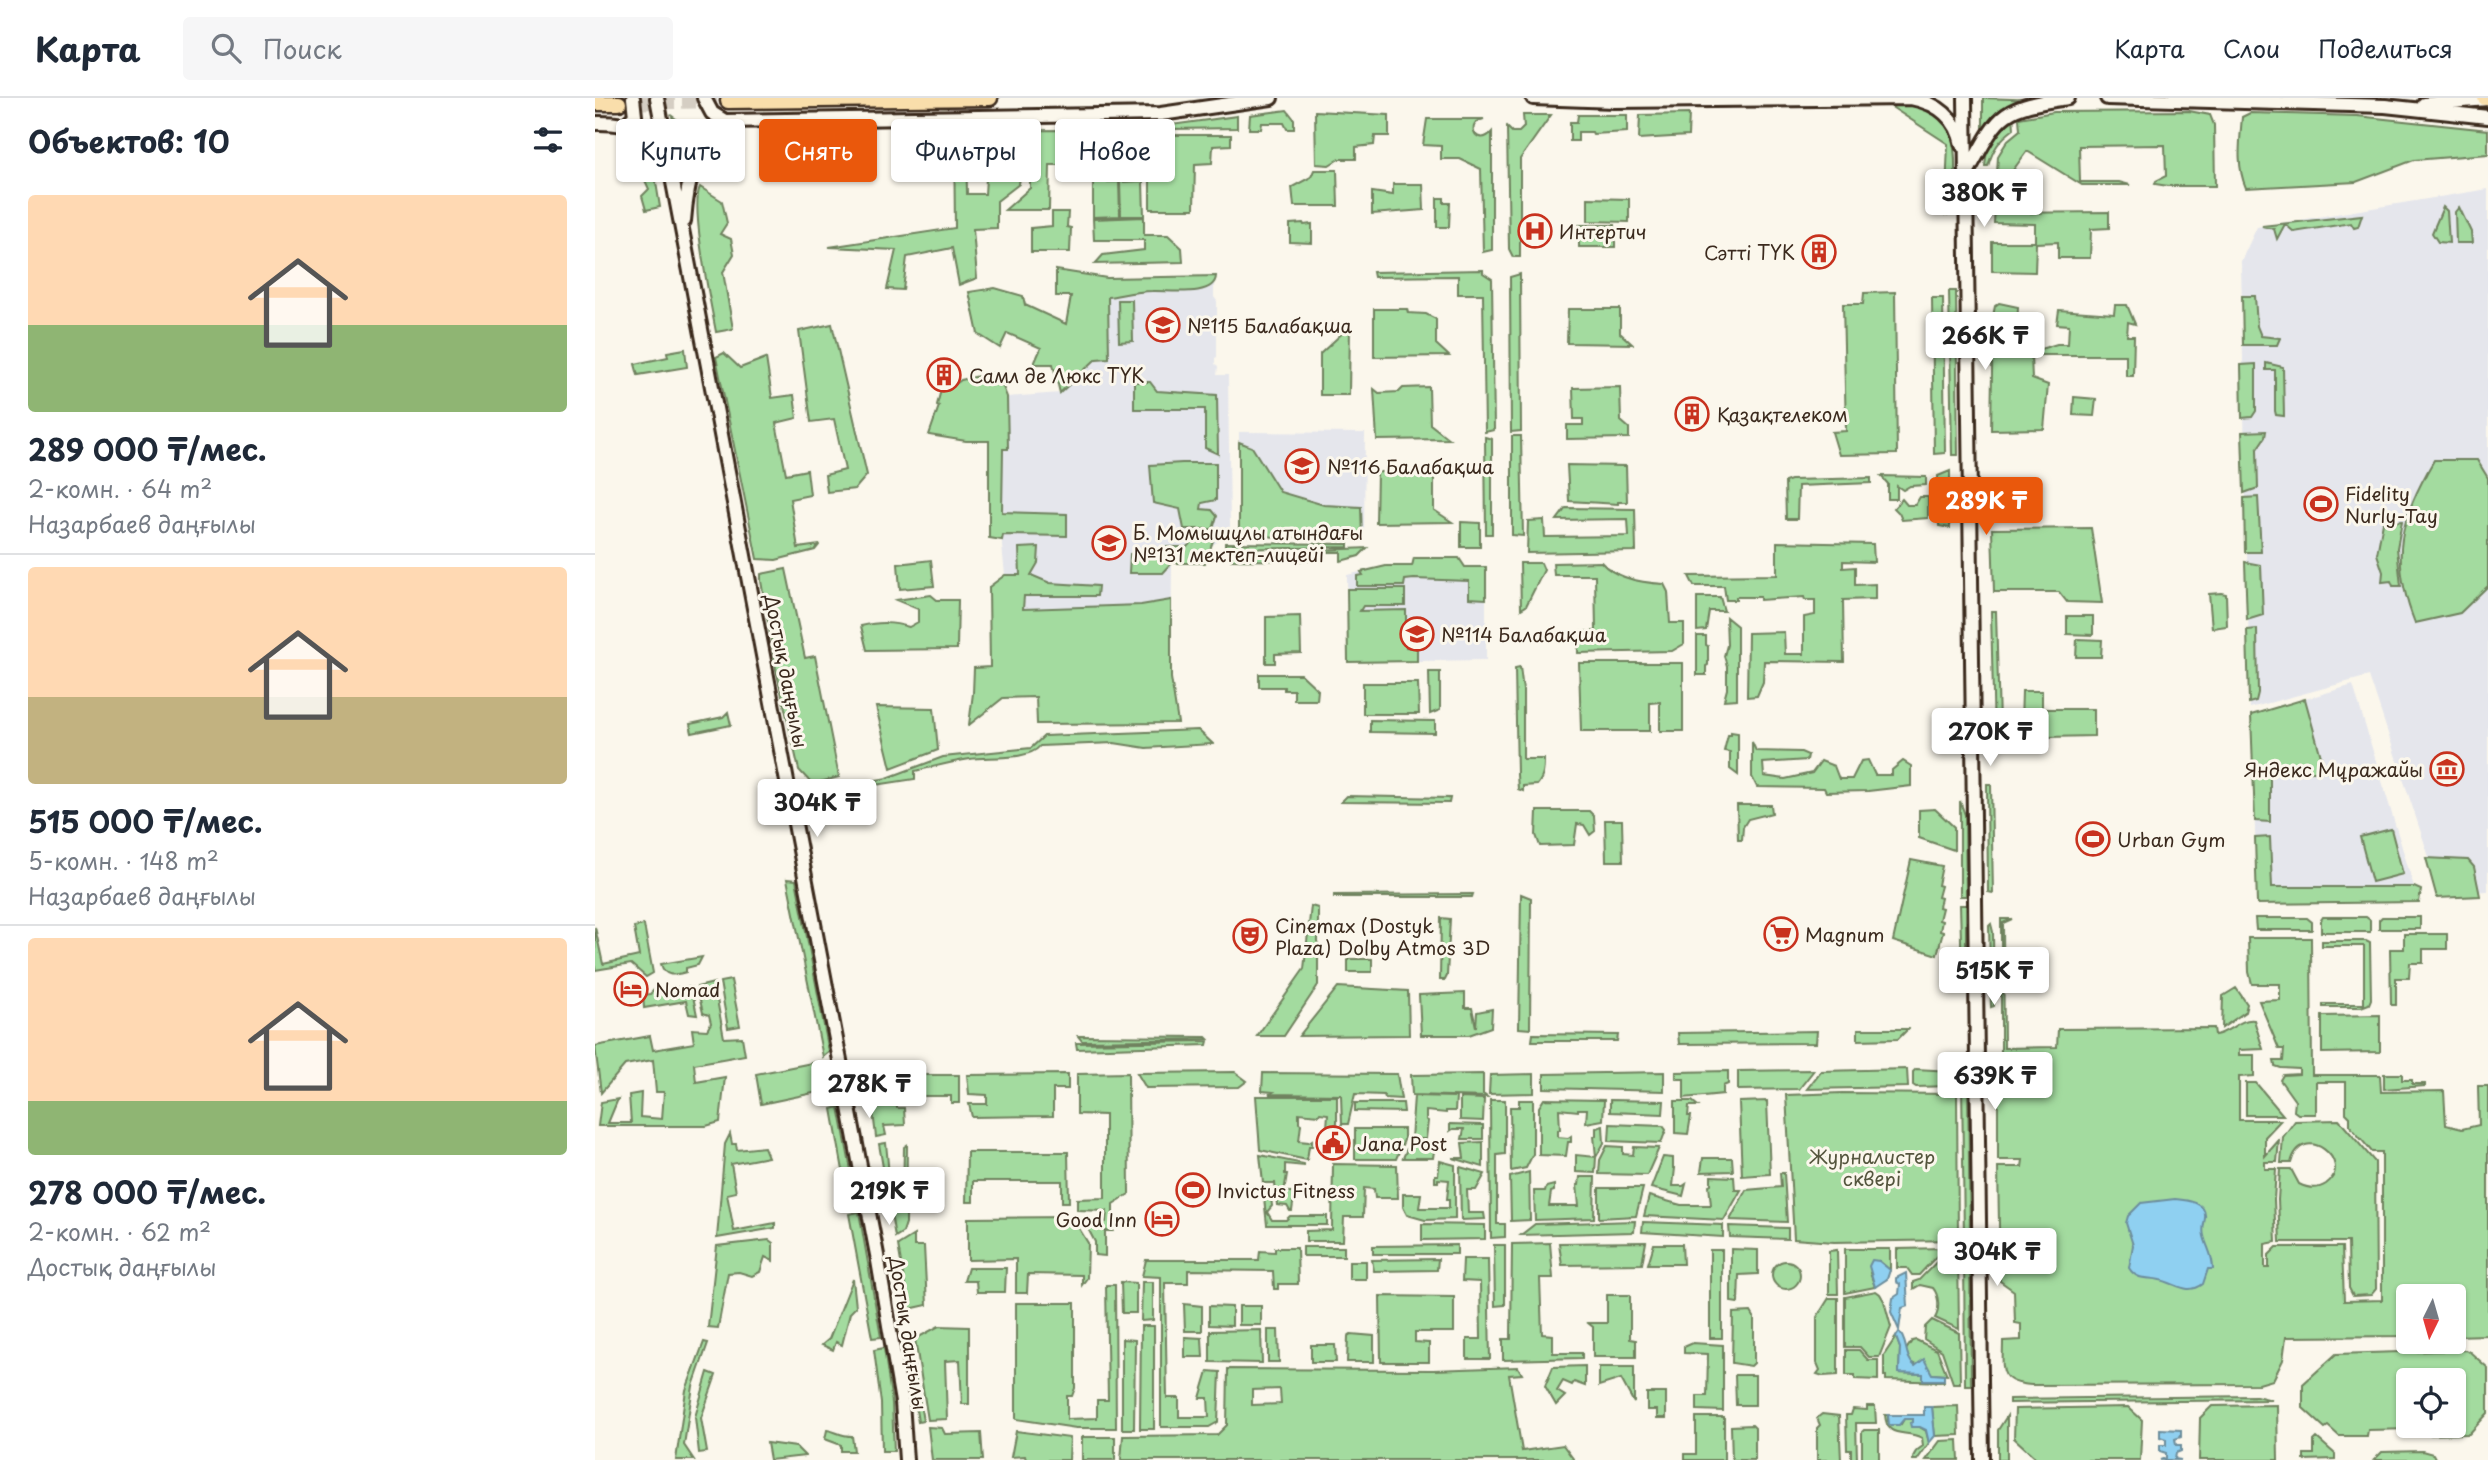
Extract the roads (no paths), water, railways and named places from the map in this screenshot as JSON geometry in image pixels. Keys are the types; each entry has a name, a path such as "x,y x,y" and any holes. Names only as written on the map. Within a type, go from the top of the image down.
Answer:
{"main road":[{"name":"Достық даңғылы","path":"657,98 812,901 886,1303 902,1402 906,1460"},
{"path":"704,98 712,113 722,119"},
{"path":"728,101 990,98"},
{"path":"745,121 1161,114 1271,98"},
{"path":"1533,98 1614,101 1911,98 1934,106 1952,121 1960,137 1967,173"},
{"path":"1965,98 1982,1460"},
{"path":"1967,173 1992,127 2004,115 2033,103 2068,98"},
{"path":"2107,98 2385,106 2488,117"},
{"path":"2302,98 2336,104"},
{"path":"2385,106 2487,98"},
{"path":"595,103 626,100 635,117 633,119"},
{"path":"595,122 616,123"},
{"path":"684,242 685,210 690,182"}],"water":[{"path":"2175,1199 2200,1205 2205,1213 2203,1234 2213,1269 2208,1269 2203,1284 2192,1289 2139,1277 2129,1268 2133,1245 2126,1223 2128,1216 2141,1203"},
{"path":"1872,1260 1879,1261 1890,1270 1887,1279 1875,1287 1869,1266"},
{"path":"1906,1273 1908,1306 1902,1308 1899,1330 1891,1312 1893,1298 1899,1294 1900,1284 1896,1282 1896,1278"},
{"path":"1899,1332 1912,1363 1915,1366 1924,1359 1932,1374 1944,1375 1944,1380 1923,1380 1923,1374 1899,1373 1900,1348 1896,1337"},
{"path":"1924,1407 1932,1407 1935,1436 1929,1443 1926,1430 1911,1427 1913,1419 1904,1419 1899,1425 1889,1425 1888,1415 1924,1415"},
{"path":"2160,1429 2181,1430 2181,1437 2175,1439 2176,1445 2181,1445 2181,1451 2176,1453 2175,1459 2181,1460 2160,1460 2166,1458 2166,1453 2160,1451 2160,1445 2166,1445 2166,1439 2160,1437"}],"tunnel":[{"path":"619,103 728,101"}],"place":[{"name":"Интертич","path":"1535,231"},
{"name":"Сәтті ТҮК","path":"1819,252"},
{"name":"№115 Балабақша","path":"1163,325"},
{"name":"Самл де Люкс ТҮК","path":"944,375"},
{"name":"Қазақтелеком","path":"1692,414"},
{"name":"№116 Балабақша","path":"1302,466"},
{"name":"Fidelity Nurly-Tay","path":"2321,504"},
{"name":"Б. Момышұлы атындағы №131 мектеп-лицейі","path":"1109,543"},
{"name":"№114 Балабақша","path":"1417,634"},
{"name":"Яндекс Мұражайы","path":"2447,769"},
{"name":"Urban Gym","path":"2093,839"},
{"name":"Magnum","path":"1781,934"},
{"name":"Cinemax (Dostyk Plaza) Dolby Atmos 3D","path":"1250,936"},
{"name":"Nomad","path":"631,989"},
{"name":"Jana Post","path":"1333,1143"},
{"name":"Invictus Fitness","path":"1193,1190"},
{"name":"Good Inn","path":"1162,1219"}],"park label":[{"name":"Журналиcтер сквері","path":"1872,1167"}]}
